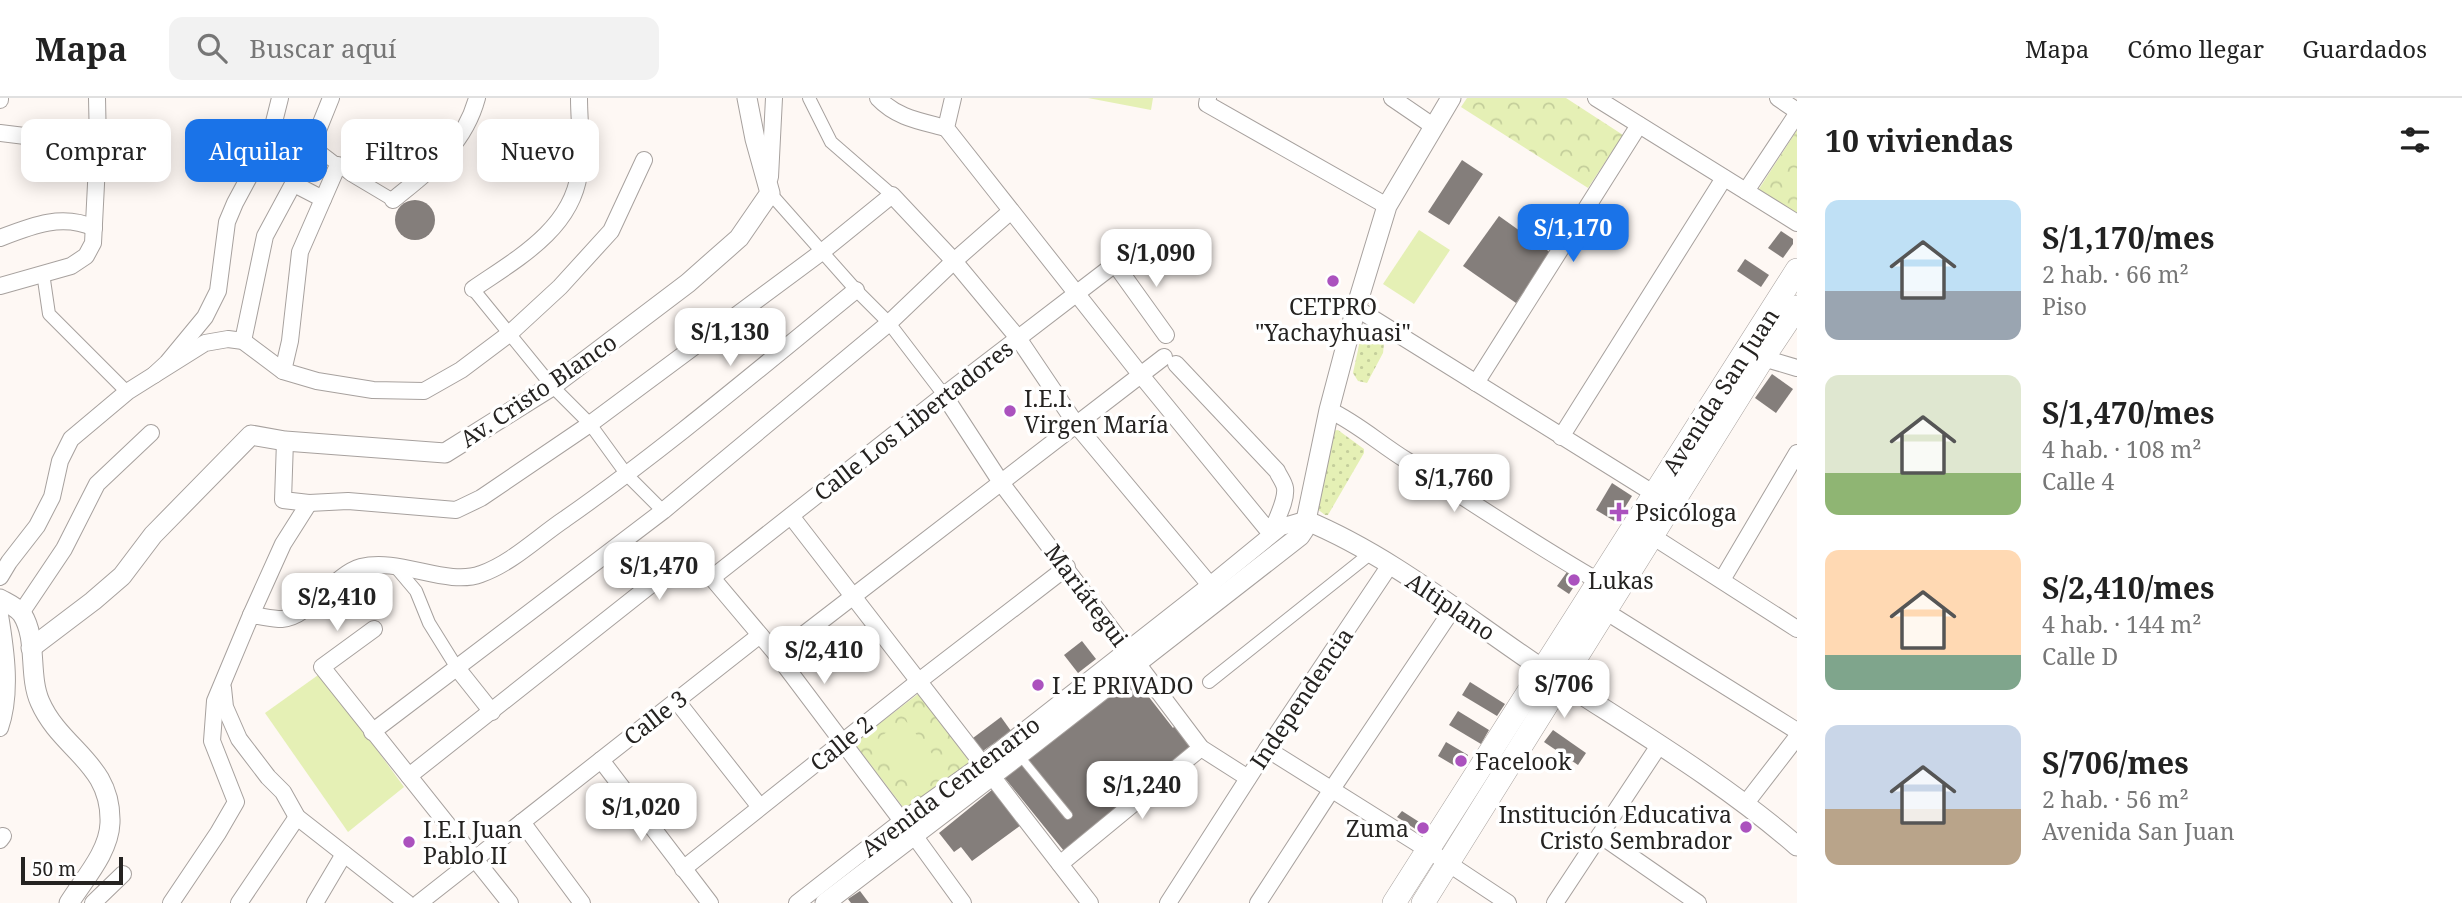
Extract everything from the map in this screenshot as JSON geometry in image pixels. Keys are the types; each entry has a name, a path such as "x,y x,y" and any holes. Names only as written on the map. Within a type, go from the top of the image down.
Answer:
{"main road":[{"name":"Avenida San Juan","path":"1394,903 1428,850 1552,675 1605,611 1652,536 1663,499 1797,270"},
{"name":"Avenida San Juan","path":"1423,903 1552,675 1598,581 1663,499 1797,307"}],"street":[{"path":"97,98 97,119"},
{"path":"154,375 205,317 218,291 227,222 270,138 280,98"},
{"path":"321,119 331,98"},
{"path":"327,157 393,200 445,157 474,110 477,98"},
{"path":"579,98 579,174 570,204 540,242 473,289 552,386 590,424 627,475 663,511"},
{"path":"747,98 770,193 889,323 944,395"},
{"path":"770,193 774,98"},
{"path":"809,98 831,142 892,195 954,261 1018,338 1076,424 1210,585"},
{"path":"878,98 890,110 946,128 1140,374 1271,534"},
{"path":"946,128 953,98"},
{"path":"1392,98 1433,126"},
{"name":"Avenida Centenario","path":"797,903 908,828 1132,656 1294,541 1304,530 1329,410 1387,206 1451,98"},
{"path":"1596,98 1797,223"},
{"path":"1745,191 1797,112 1778,98"},
{"path":"1208,101 1387,206"},
{"path":"1476,383 1639,125"},
{"path":"0,133 21,136"},
{"path":"0,577 37,526 52,497 60,461 71,439 127,392 205,343 228,339 243,341 283,371 317,381 373,390 424,391 461,370 509,334 560,287 611,231 644,160"},
{"path":"283,371 290,341 300,252 338,165"},
{"path":"1561,437 1724,178"},
{"path":"0,286 71,266 86,256 93,243 96,182"},
{"path":"243,341 265,236 276,211 294,184 323,199"},
{"name":"Av. Cristo Blanco","path":"31,648 122,576 153,534 251,435 285,441 445,453 552,386 688,283 739,238 770,193"},
{"path":"285,441 283,500 309,503 348,501 456,510 481,498 590,424 823,251 892,195"},
{"path":"372,732 663,511 889,323 1011,211"},
{"path":"0,237 62,219 80,221 94,228"},
{"name":"Calle Los Libertadores","path":"713,577 1115,264 1166,335"},
{"path":"43,273 49,314 127,392"},
{"path":"251,615 282,619 295,616 340,580 360,568 394,565 455,577 479,575 504,562 627,475 856,290"},
{"path":"1356,308 1663,499"},
{"path":"1763,358 1797,368"},
{"path":"777,655 1140,374 1170,360 1277,471 1285,488 1271,534"},
{"name":"Mariátegui","path":"944,395 1002,483 1201,748 1248,778"},
{"path":"1329,410 1347,418 1377,442 1505,526 1598,581"},
{"path":"21,613 64,549 96,484 151,432"},
{"path":"1722,580 1797,453"},
{"path":"171,903 236,802 212,741 215,701 283,544 309,503"},
{"path":"791,516 1090,903"},
{"name":"Avenida Centenario","path":"987,769 1019,755 1271,534 1281,527 1305,520"},
{"name":"Altiplano","path":"1305,520 1371,553 1454,607 1746,803 1797,845"},
{"path":"1652,536 1794,621"},
{"path":"409,776 691,553 777,655 844,741 963,903"},
{"path":"1209,682 1371,553"},
{"path":"394,565 416,591 429,623 457,668 492,712"},
{"name":"Independencia","path":"1168,903 1390,565"},
{"name":"Calle 2","path":"683,869 1067,567"},
{"path":"0,598 21,613 29,634 33,679 47,716 102,780 108,799 110,822 104,847 69,903"},
{"path":"1258,903 1454,607"},
{"path":"1605,611 1797,732"},
{"path":"0,615 5,711 0,728"},
{"path":"374,629 322,667 510,903"},
{"name":"Calle 3","path":"419,903 760,635"},
{"path":"223,683 225,707 239,739 283,792 297,817 407,903"},
{"path":"676,700 760,807"},
{"path":"1746,803 1797,737"},
{"path":"1555,903 1660,744"},
{"path":"1059,864 1201,748"},
{"path":"1267,749 1507,903"},
{"path":"600,760 710,903"},
{"path":"239,903 297,817"},
{"path":"522,822 582,903"},
{"name":"Avenida Centenario","path":"825,903 908,828"},
{"path":"1601,835 1698,903"},
{"path":"315,903 344,854"},
{"path":"93,903 123,874"}],"lane":[{"path":"1019,755 1068,815"}],"green space":[{"path":"1088,98 1153,98 1151,110"},
{"path":"1467,98 1566,98 1623,135 1588,188 1461,107"},
{"path":"1797,130 1797,218 1757,192"},
{"path":"1419,230 1450,250 1414,304 1383,284"},
{"path":"1365,332 1384,344 1383,353 1367,383 1358,381 1353,373 1361,336"},
{"path":"1338,430 1364,449 1364,453 1328,515 1325,515 1316,508 1332,431"},
{"path":"321,673 404,787 348,832 265,713"},
{"path":"918,694 970,762 906,811 854,743"},
{"path":"904,719 942,766 917,785 879,738"}],"building":[{"path":"1462,160 1483,174 1449,225 1428,212"},
{"path":"415,200 429,206 435,220 429,234 415,240 401,234 395,220 401,206"},
{"path":"1499,216 1551,253 1516,303 1463,266"},
{"path":"1781,231 1793,239 1793,244 1783,258 1768,248"},
{"path":"1745,259 1769,275 1761,287 1737,271"},
{"path":"1772,374 1793,389 1776,413 1755,398"},
{"path":"1612,483 1632,496 1616,522 1596,510"},
{"path":"1567,572 1579,579 1569,594 1557,586"},
{"path":"1082,641 1096,659 1078,673 1064,655"},
{"path":"1131,674 1173,728 1178,722 1195,746 1064,851 1004,777"},
{"path":"1470,682 1505,704 1497,716 1462,695"},
{"path":"1458,711 1489,730 1481,744 1449,725"},
{"path":"1001,717 1011,731 983,751 973,738"},
{"path":"1553,730 1586,753 1578,765 1544,742"},
{"path":"1446,742 1468,755 1460,769 1438,756"},
{"path":"993,789 1021,825 972,861 961,847 954,852 939,833"},
{"path":"1402,811 1427,827 1423,834 1397,817"},
{"path":"860,891 869,903 851,903 848,899"}],"place":[{"name":"CETPRO \"Yachayhuasi\"","path":"1333,281"},
{"name":"I.E.I. Virgen María","path":"1010,411"},
{"name":"Psicóloga","path":"1619,512"},
{"name":"Lukas","path":"1574,580"},
{"name":"I .E PRIVADO","path":"1038,685"},
{"name":"Facelook","path":"1461,761"},
{"name":"Institución Educativa Cristo Sembrador","path":"1746,827"},
{"name":"Zuma","path":"1423,828"},
{"name":"I.E.I Juan Pablo II","path":"409,842"}]}
